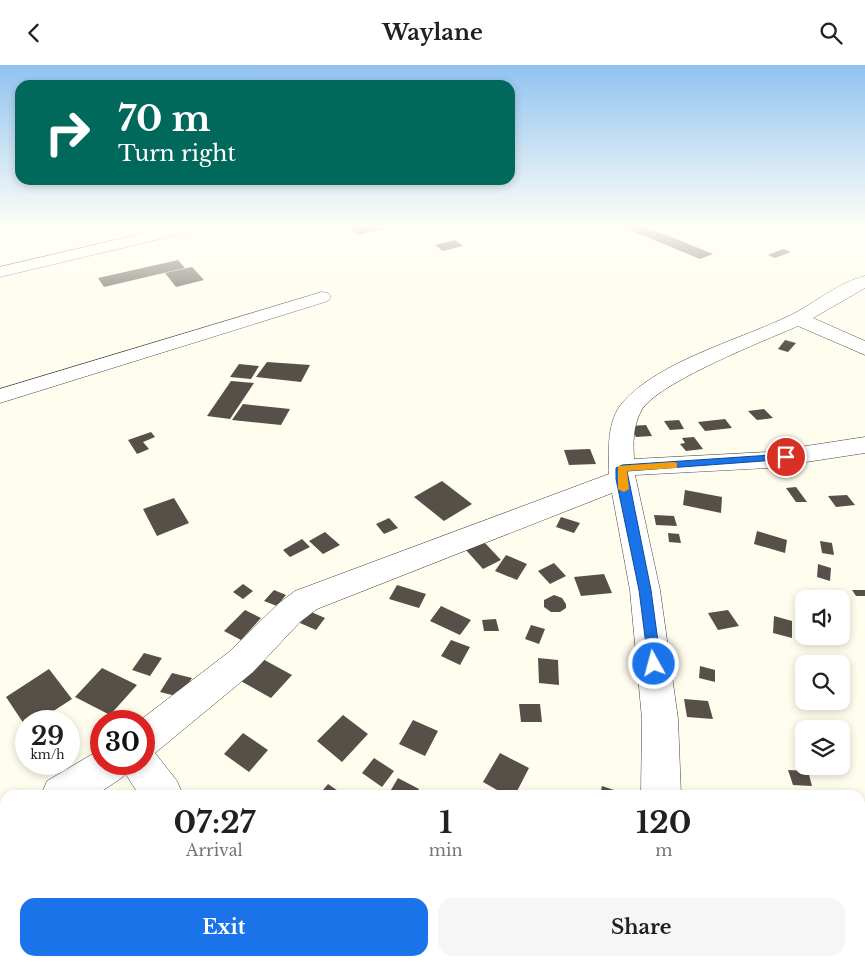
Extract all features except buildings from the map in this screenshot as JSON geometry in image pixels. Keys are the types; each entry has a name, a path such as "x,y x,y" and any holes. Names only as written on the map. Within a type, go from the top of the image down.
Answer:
{"street":[{"path":"0,273 17,269"},
{"path":"661,790 660,719 645,590 622,473 621,432 631,407 650,388 712,356 798,319 865,281"},
{"path":"0,396 322,297"},
{"path":"798,319 865,349"},
{"path":"155,731 241,662 289,613 306,600 622,473 766,460 865,445"},
{"path":"69,790 93,775"},
{"path":"148,775 159,790"}],"slow traffic":[{"path":"624,489 622,468 674,465"}],"route":[{"path":"654,664 645,590 622,479 622,468 766,460 786,457"}]}
